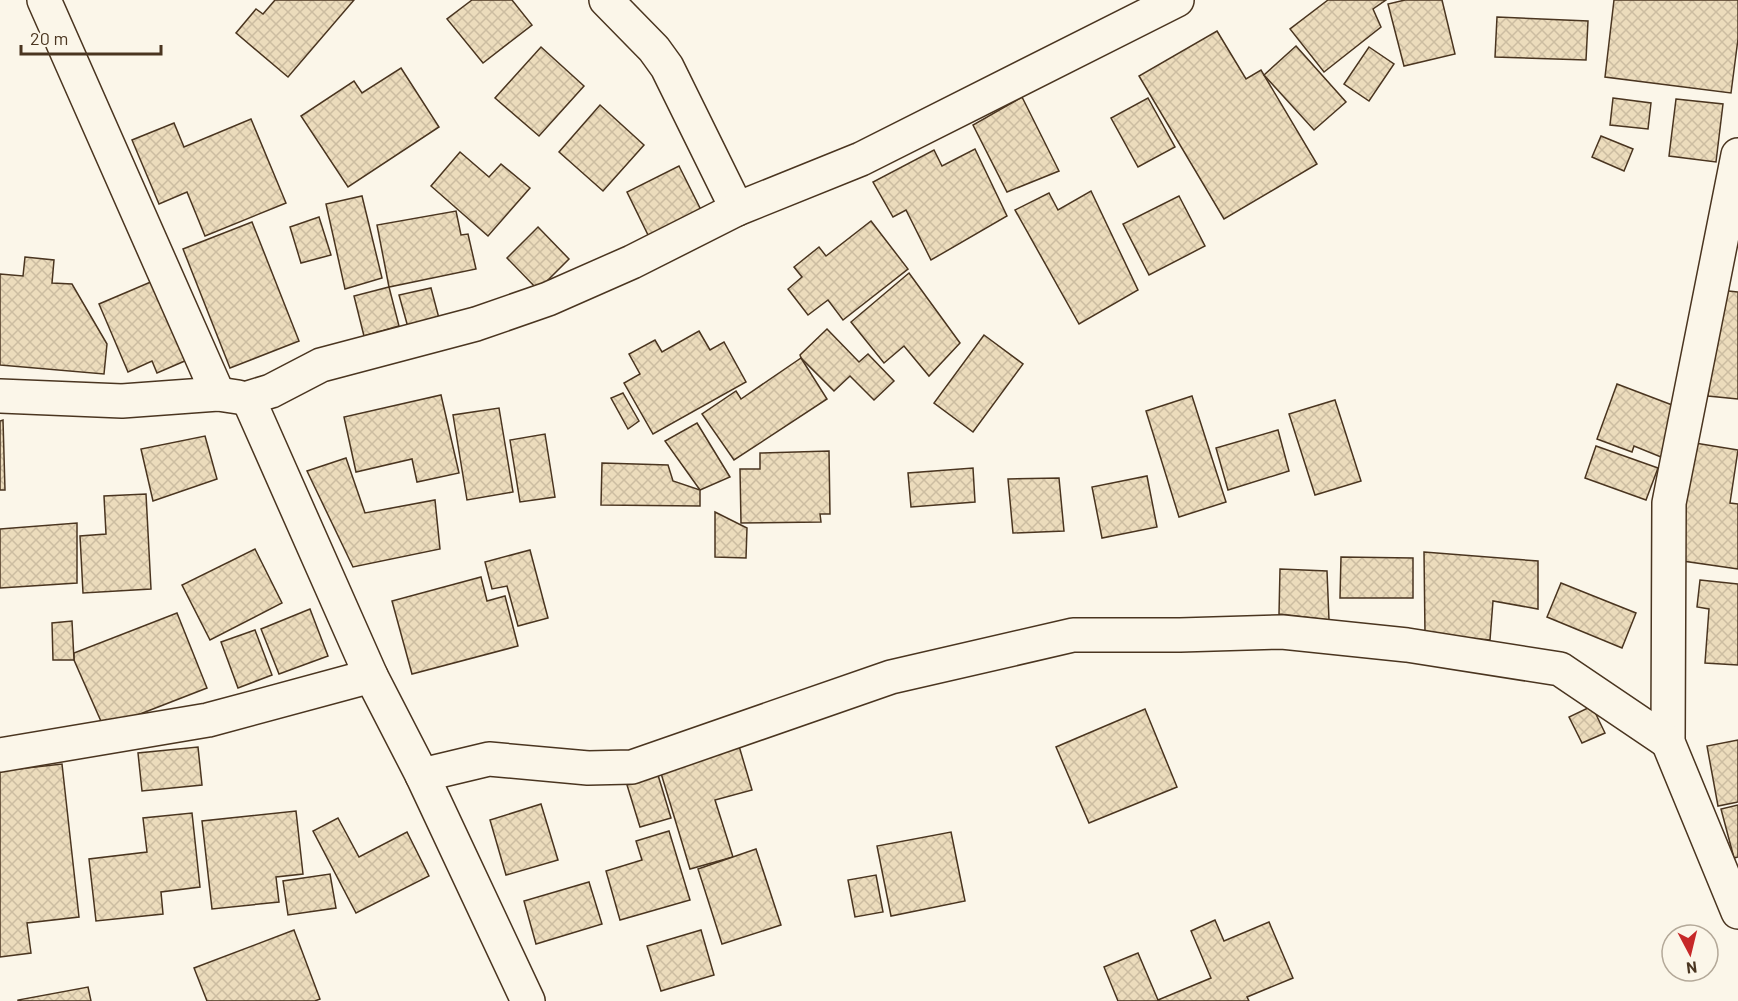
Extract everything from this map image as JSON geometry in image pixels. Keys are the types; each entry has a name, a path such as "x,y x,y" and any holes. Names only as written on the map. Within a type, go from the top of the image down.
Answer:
{"street":[{"path":"44,0 233,396 422,775 528,1001"},
{"path":"606,0 654,49 667,67 737,209"},
{"path":"0,396 122,401 233,396 271,391 321,365 476,324 548,299 632,262 737,209 861,159 1177,0"},
{"path":"1738,155 1669,503 1668,742 1738,912"},
{"path":"422,775 489,759 588,768 632,767 891,677 1073,635 1282,632 1407,645 1560,669 1668,742"},
{"path":"0,755 208,720 371,676"}],"building":[{"path":"275,0 354,0 288,77 236,33 256,9 263,14"},
{"path":"472,0 512,0 532,25 483,63 447,19"},
{"path":"1328,0 1386,0 1373,9 1381,27 1324,72 1290,29"},
{"path":"1405,0 1442,0 1455,54 1404,66 1388,4"},
{"path":"1614,0 1738,0 1738,39 1731,93 1605,77"},
{"path":"1497,17 1588,21 1586,60 1495,57"},
{"path":"1217,31 1246,79 1261,70 1317,164 1224,219 1139,76"},
{"path":"1296,46 1346,102 1314,130 1264,75"},
{"path":"541,47 584,86 539,136 495,98"},
{"path":"1369,47 1394,64 1369,101 1344,84"},
{"path":"401,68 439,127 348,187 301,116 354,81 362,93"},
{"path":"1022,97 1059,171 1007,192 973,125"},
{"path":"1148,98 1175,147 1138,167 1111,118"},
{"path":"1613,98 1651,103 1648,129 1610,125"},
{"path":"1676,99 1723,104 1716,162 1669,156"},
{"path":"600,105 644,145 603,191 559,152"},
{"path":"251,119 286,203 205,236 187,192 159,204 132,140 174,123 184,147"},
{"path":"1601,136 1633,149 1624,171 1592,157"},
{"path":"975,149 1007,216 931,260 906,210 893,217 873,182 934,150 942,166"},
{"path":"460,152 489,177 501,164 530,188 488,236 431,186"},
{"path":"679,166 704,216 651,241 627,192"},
{"path":"1091,191 1138,290 1079,324 1015,210 1049,193 1058,210"},
{"path":"362,196 382,278 345,289 326,204"},
{"path":"1179,196 1205,246 1149,275 1123,224"},
{"path":"456,211 461,235 468,234 476,269 389,287 377,225"},
{"path":"319,217 331,255 301,263 290,227"},
{"path":"871,221 908,269 843,320 828,300 808,315 788,289 802,277 794,267 819,247 826,256"},
{"path":"252,222 299,341 230,368 183,249"},
{"path":"538,227 569,259 538,290 507,258"},
{"path":"25,257 54,260 52,283 72,284 107,344 104,374 0,365 0,274 23,276"},
{"path":"909,273 960,343 929,376 904,346 884,363 851,322"},
{"path":"153,281 187,360 157,373 152,361 128,372 99,304"},
{"path":"389,287 399,326 364,336 354,296"},
{"path":"431,288 440,322 409,331 399,295"},
{"path":"1719,290 1738,292 1738,399 1708,396"},
{"path":"827,329 859,362 868,354 894,381 874,400 850,376 834,391 801,358 800,355"},
{"path":"699,331 710,350 724,342 746,382 653,434 624,383 640,374 629,354 655,340 662,352"},
{"path":"984,335 1023,364 973,432 934,403"},
{"path":"801,358 827,399 734,460 702,414 736,391 741,399"},
{"path":"1617,384 1680,408 1661,457 1634,446 1632,452 1597,439"},
{"path":"623,393 639,421 628,429 611,398"},
{"path":"441,395 459,473 417,482 412,459 356,472 344,417"},
{"path":"1192,396 1226,502 1179,517 1146,411"},
{"path":"1335,400 1361,481 1315,495 1289,414"},
{"path":"499,408 513,492 467,500 453,415"},
{"path":"3,420 5,490 0,490 0,421"},
{"path":"697,423 730,477 700,490 665,441"},
{"path":"1278,430 1289,471 1228,490 1216,448"},
{"path":"545,434 555,497 520,502 510,440"},
{"path":"205,436 217,479 153,501 141,449"},
{"path":"1695,443 1738,450 1730,503 1738,504 1738,569 1676,560"},
{"path":"1596,446 1658,468 1646,500 1585,478"},
{"path":"829,451 830,514 820,514 821,522 741,523 740,469 760,469 760,453"},
{"path":"346,458 365,513 435,500 440,549 353,567 307,471"},
{"path":"602,463 668,465 673,481 700,490 700,506 601,505"},
{"path":"973,468 975,502 911,507 908,473"},
{"path":"1147,476 1157,527 1102,538 1092,487"},
{"path":"1059,478 1064,531 1013,533 1008,479"},
{"path":"146,494 151,589 83,593 80,536 106,534 104,496"},
{"path":"715,512 747,528 746,558 715,557"},
{"path":"77,523 77,583 0,588 0,529"},
{"path":"255,549 282,603 210,640 182,585"},
{"path":"530,550 548,618 518,626 507,586 492,589 485,562"},
{"path":"1424,552 1538,561 1538,609 1493,601 1490,640 1425,634"},
{"path":"1341,557 1413,558 1413,598 1340,598"},
{"path":"1280,569 1327,571 1329,620 1279,614"},
{"path":"481,577 487,601 505,596 518,646 412,674 392,601"},
{"path":"1700,580 1738,584 1738,665 1705,663 1709,609 1697,607"},
{"path":"1561,583 1636,613 1622,648 1547,617"},
{"path":"310,609 328,656 279,674 261,629"},
{"path":"177,613 207,688 104,728 74,660 74,653"},
{"path":"72,621 74,660 53,660 52,623"},
{"path":"255,630 272,675 238,688 221,642"},
{"path":"1592,706 1605,733 1582,743 1569,717"},
{"path":"1145,709 1177,787 1089,823 1056,747"},
{"path":"1738,740 1738,802 1718,806 1707,746"},
{"path":"739,746 752,790 715,800 733,857 690,869 660,770"},
{"path":"198,747 202,785 142,791 138,753"},
{"path":"62,764 79,917 27,923 31,953 0,957 0,771"},
{"path":"658,775 671,818 640,827 627,785"},
{"path":"541,804 558,860 506,875 490,820"},
{"path":"1738,805 1738,857 1734,858 1721,809"},
{"path":"296,811 303,874 276,877 279,902 212,909 202,821"},
{"path":"192,813 200,887 161,892 163,914 96,921 89,859 147,852 143,818"},
{"path":"338,818 359,857 407,832 429,876 356,913 313,831"},
{"path":"669,831 690,900 620,920 606,871 642,860 636,841"},
{"path":"951,832 965,901 891,916 877,846"},
{"path":"756,849 781,925 722,944 698,869"},
{"path":"330,874 336,908 288,915 283,881"},
{"path":"876,875 883,912 855,917 848,880"},
{"path":"589,882 602,924 536,944 524,901"},
{"path":"1215,920 1224,941 1269,922 1293,978 1247,997 1249,1001 1118,1001 1104,967 1138,953 1158,1000 1211,978 1191,931"},
{"path":"294,930 320,999 315,1001 207,1001 194,968"},
{"path":"701,930 714,975 661,991 647,946"},
{"path":"88,987 91,1001 18,1001 18,1000"}]}
